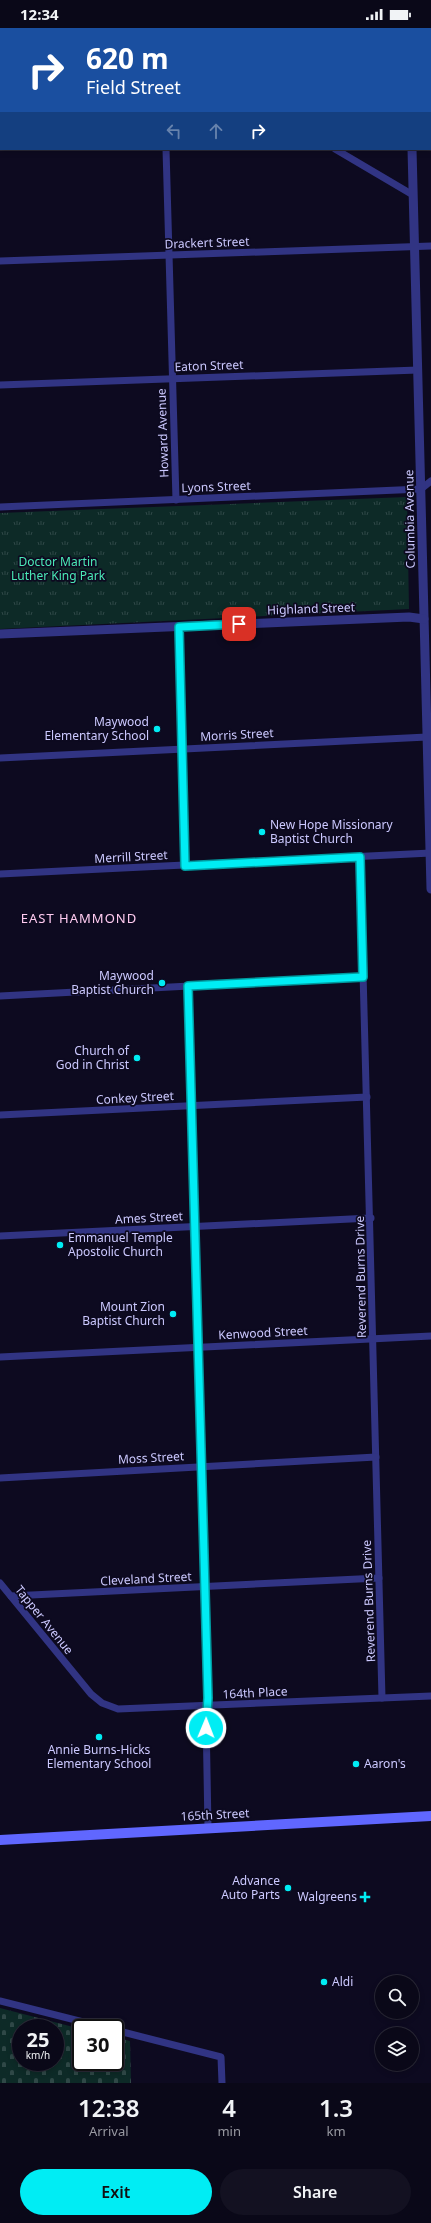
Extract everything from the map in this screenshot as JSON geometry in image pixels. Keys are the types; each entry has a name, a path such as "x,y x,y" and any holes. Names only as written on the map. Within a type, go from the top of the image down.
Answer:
{"main road":[{"name":"165th Street","path":"0,1840 431,1816"}],"street":[{"name":"Howard Avenue","path":"166,150 176,500"},
{"path":"337,150 413,195"},
{"name":"Columbia Avenue","path":"412,150 421,489 428,620 427,737 431,889"},
{"name":"Drackert Street","path":"0,261 431,246"},
{"name":"Eaton Street","path":"0,384 418,370"},
{"path":"421,489 431,481"},
{"name":"Lyons Street","path":"0,507 421,489"},
{"name":"Highland Street","path":"0,634 409,617 428,620"},
{"path":"179,627 185,866"},
{"name":"Morris Street","path":"0,758 427,737"},
{"name":"Merrill Street","path":"0,874 431,853"},
{"name":"Reverend Burns Drive","path":"360,857 371,1218 382,1698"},
{"path":"0,996 363,977"},
{"path":"188,986 204,1587 208,1828"},
{"name":"Conkey Street","path":"0,1115 367,1098"},
{"name":"Ames Street","path":"0,1236 371,1218"},
{"name":"Kenwood Street","path":"0,1357 431,1336"},
{"name":"Moss Street","path":"0,1478 376,1457"},
{"name":"Cleveland Street","path":"11,1596 379,1578"},
{"name":"Tapper Avenue","path":"0,1583 71,1670"},
{"name":"164th Place","path":"71,1670 91,1694 102,1703 118,1709 431,1696"},
{"path":"0,2001 72,2019"},
{"path":"124,2032 221,2057 222,2083"}],"green space":[{"name":"Doctor Martin Luther King Park","path":"407,497 409,609 0,629 0,513"},
{"path":"0,2008 42,2019 12,2019 12,2071 64,2071 64,2025 72,2027 72,2071 124,2071 124,2039 130,2041 131,2083 0,2083"}],"place":[{"name":"Maywood Elementary School","path":"157,729"},
{"name":"New Hope Missionary Baptist Church","path":"262,832"},
{"name":"Maywood Baptist Church","path":"162,983"},
{"name":"Church of God in Christ","path":"137,1058"},
{"name":"Emmanuel Temple Apostolic Church","path":"60,1245"},
{"name":"Mount Zion Baptist Church","path":"173,1314"},
{"name":"Annie Burns-Hicks Elementary School","path":"99,1737"},
{"name":"Aaron's","path":"356,1764"},
{"name":"Advance Auto Parts","path":"288,1888"},
{"name":"Walgreens","path":"365,1897"},
{"name":"Aldi","path":"324,1982"}],"district":[{"name":"EAST HAMMOND","path":"79,918"}],"route":[{"path":"206,1728 208,1698 188,986 363,977 360,857 185,866 179,627 239,624"}]}
